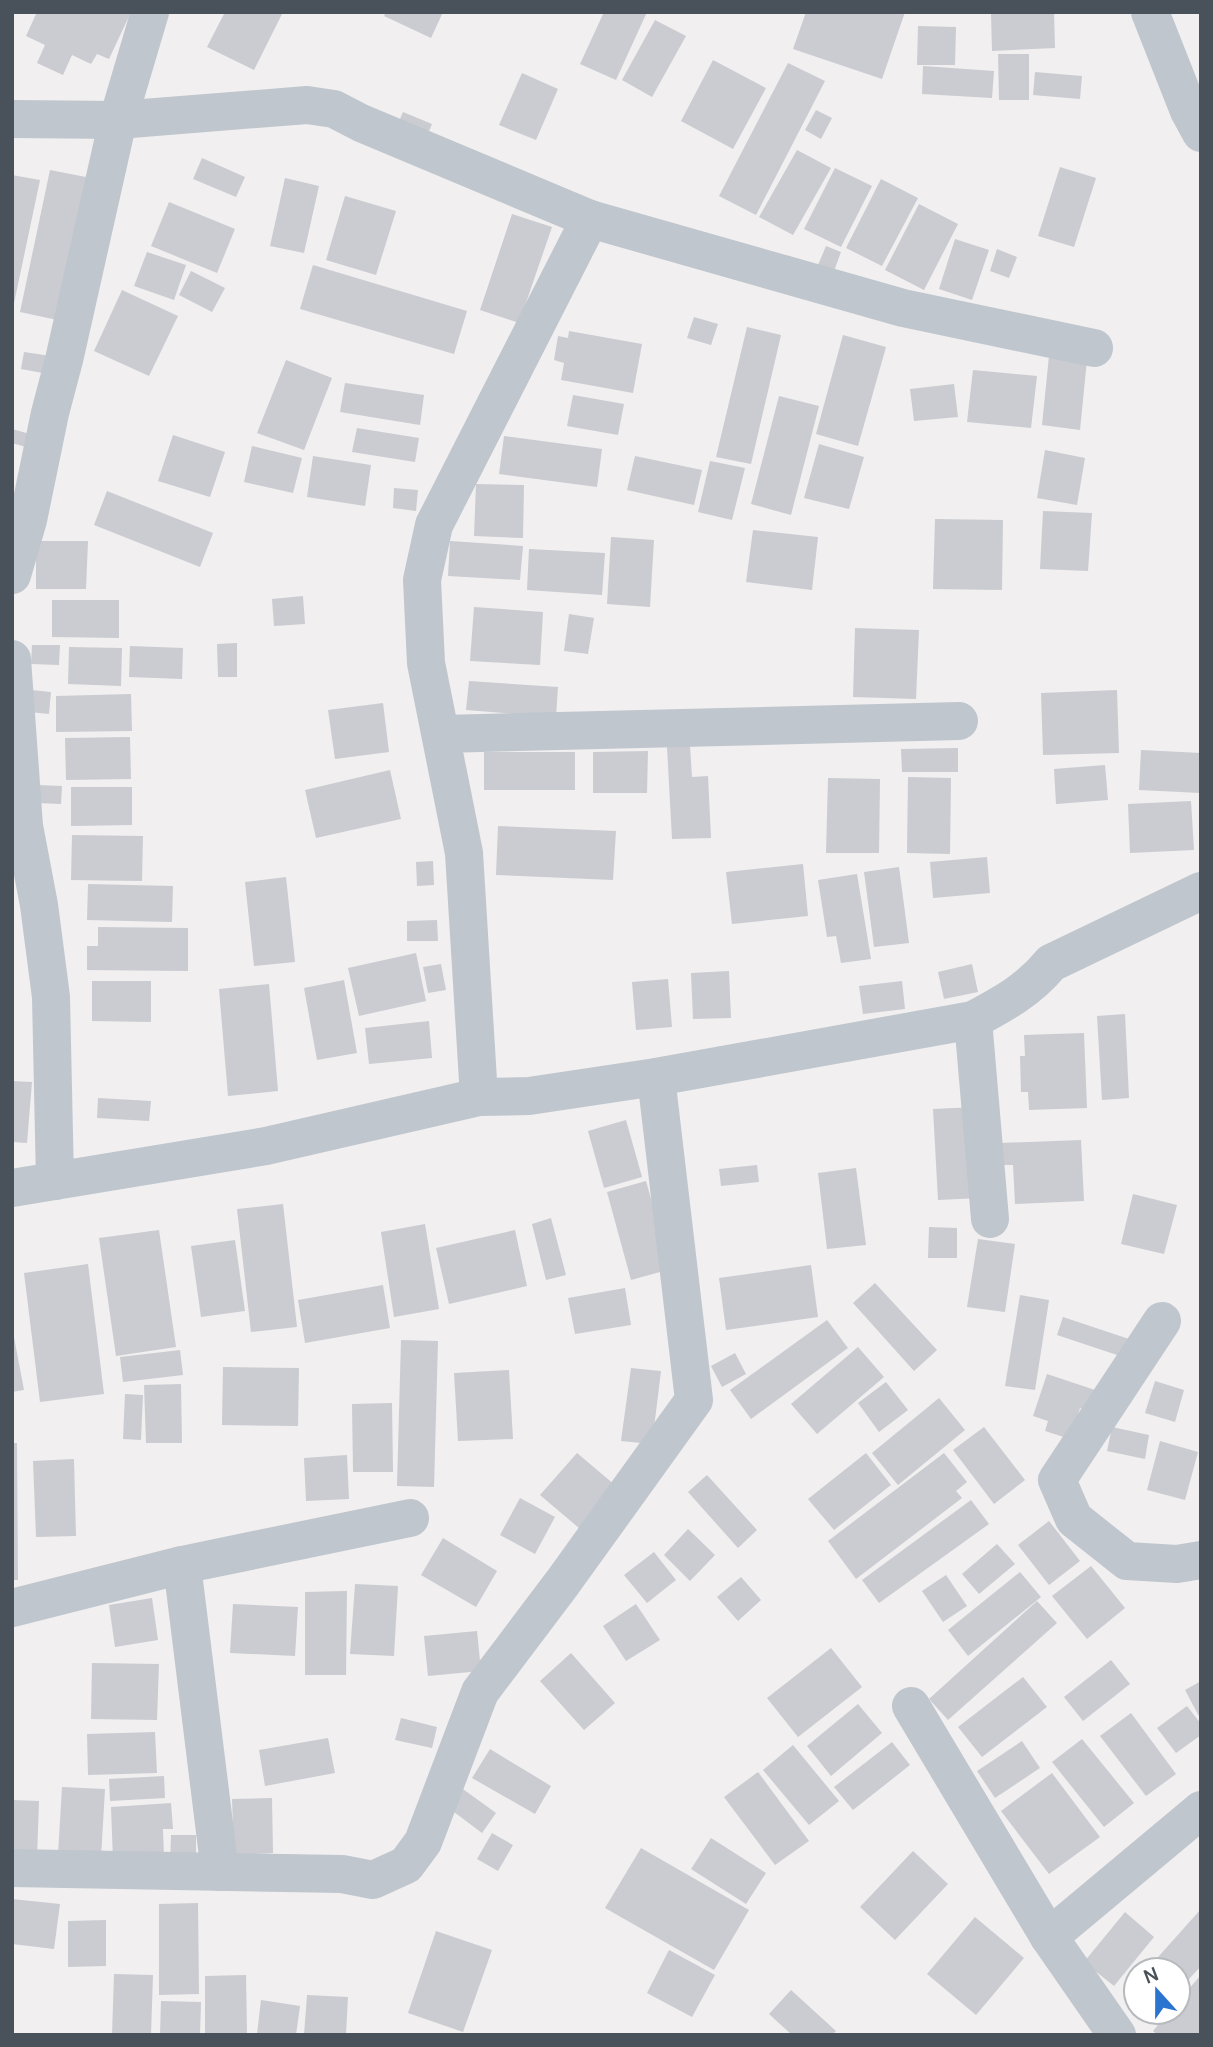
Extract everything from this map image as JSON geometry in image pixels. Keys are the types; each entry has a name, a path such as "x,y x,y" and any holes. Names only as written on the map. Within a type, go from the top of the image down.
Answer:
{"street":[{"path":"12,575 28,520 118,120 150,12"},
{"path":"1150,12 1189,111 1201,133"},
{"path":"12,119 118,120 307,105 334,109 361,123 590,219 903,308 1094,348"},
{"path":"479,1097 464,853 426,663 422,580 435,525 590,219"},
{"path":"12,659 24,826 39,905 51,998 54,1181"},
{"path":"442,734 959,721"},
{"path":"12,1188 267,1146 479,1097 529,1096 656,1077 973,1020 1017,996 1051,963 1201,891"},
{"path":"973,1020 990,1219"},
{"path":"12,1868 342,1874 373,1880 406,1865 423,1842 480,1692 694,1400 656,1077"},
{"path":"1162,1321 1058,1480 1074,1519 1128,1561 1177,1564 1201,1560"},
{"path":"12,1608 182,1565 410,1518"},
{"path":"182,1565 220,1872"},
{"path":"911,1706 1049,1937 1117,2035"},
{"path":"1049,1937 1201,1810"}],"building":[{"path":"37,12 131,12 109,59 97,54 91,64 72,55 63,75 37,63 45,45 26,36"},
{"path":"225,12 283,12 254,70 207,47"},
{"path":"386,12 443,12 431,38 384,16"},
{"path":"604,12 647,12 616,80 580,64"},
{"path":"806,12 905,12 882,79 793,49"},
{"path":"1054,12 1055,48 992,51 991,14"},
{"path":"655,20 686,36 652,97 622,80"},
{"path":"918,26 956,27 955,65 917,65"},
{"path":"998,54 1029,54 1029,100 999,100"},
{"path":"713,60 766,88 733,149 681,121"},
{"path":"788,63 825,81 756,215 719,196"},
{"path":"923,66 994,71 992,98 922,94"},
{"path":"1035,72 1082,76 1080,99 1033,95"},
{"path":"522,73 558,89 536,140 499,125"},
{"path":"816,110 832,118 821,139 805,130"},
{"path":"403,112 432,124 422,148 393,136"},
{"path":"797,150 831,168 793,235 759,217"},
{"path":"202,158 245,177 236,197 193,179"},
{"path":"1060,167 1096,178 1074,247 1038,236"},
{"path":"835,168 872,186 841,247 804,229"},
{"path":"50,170 91,178 62,321 20,312"},
{"path":"12,175 40,180 13,308 12,308"},
{"path":"285,178 319,186 304,253 270,246"},
{"path":"881,179 918,198 882,266 846,248"},
{"path":"345,196 396,211 376,275 326,260"},
{"path":"169,202 235,229 217,273 151,246"},
{"path":"919,204 958,224 924,290 885,270"},
{"path":"512,214 552,227 519,323 480,310"},
{"path":"955,239 989,250 972,300 939,289"},
{"path":"826,246 841,252 834,271 818,265"},
{"path":"997,249 1017,257 1009,278 990,271"},
{"path":"147,252 186,265 174,300 134,286"},
{"path":"313,265 467,311 454,354 300,309"},
{"path":"191,271 225,288 212,312 179,295"},
{"path":"122,290 178,316 149,376 94,351"},
{"path":"694,317 718,324 711,345 687,338"},
{"path":"747,327 781,335 751,464 716,457"},
{"path":"569,331 642,344 633,393 561,380 564,363 554,360 558,336 568,338"},
{"path":"843,335 886,347 858,446 816,434"},
{"path":"1050,346 1088,350 1080,430 1042,425"},
{"path":"24,352 51,356 48,374 21,369"},
{"path":"286,360 332,378 304,450 257,433"},
{"path":"973,370 1037,376 1031,428 967,422"},
{"path":"345,383 424,395 420,425 340,412"},
{"path":"954,384 958,417 914,421 910,389"},
{"path":"573,395 624,404 618,435 567,426"},
{"path":"779,396 819,406 791,515 751,504"},
{"path":"357,428 419,438 415,462 352,452"},
{"path":"12,429 30,434 26,447 12,443"},
{"path":"173,435 225,452 210,497 158,481"},
{"path":"504,436 602,449 597,487 499,474"},
{"path":"819,444 864,457 849,509 804,498"},
{"path":"252,446 302,458 293,493 244,482"},
{"path":"1045,450 1085,458 1077,505 1037,498"},
{"path":"313,456 371,465 365,506 307,497"},
{"path":"635,456 702,470 694,505 627,490"},
{"path":"710,461 745,468 732,520 698,512"},
{"path":"476,484 524,485 523,538 474,536"},
{"path":"394,488 418,490 416,511 393,508"},
{"path":"107,491 213,533 200,567 94,525"},
{"path":"1043,511 1092,513 1088,571 1040,569"},
{"path":"935,519 1003,520 1002,590 933,589"},
{"path":"753,530 818,537 812,590 746,582"},
{"path":"611,537 654,540 650,607 607,604"},
{"path":"36,541 88,541 86,589 36,589"},
{"path":"450,541 523,546 520,580 448,576"},
{"path":"529,549 605,553 602,595 527,590"},
{"path":"303,596 305,624 274,626 272,599"},
{"path":"52,600 119,600 119,638 52,637"},
{"path":"474,607 543,612 540,665 470,661"},
{"path":"569,614 594,618 588,654 564,651"},
{"path":"855,628 919,630 916,699 853,697"},
{"path":"237,643 237,677 218,677 217,644"},
{"path":"32,645 60,645 59,665 31,664"},
{"path":"130,646 183,648 182,679 129,677"},
{"path":"69,647 122,648 121,686 68,684"},
{"path":"469,681 558,687 556,717 466,710"},
{"path":"31,690 51,692 49,714 29,712"},
{"path":"1117,690 1119,753 1043,755 1041,693"},
{"path":"131,694 132,731 56,732 56,696"},
{"path":"383,703 389,752 335,759 328,710"},
{"path":"130,737 131,779 66,780 65,738"},
{"path":"690,746 692,777 708,776 711,838 672,839 667,747"},
{"path":"958,748 958,772 902,772 901,749"},
{"path":"1141,750 1201,753 1201,793 1139,790"},
{"path":"648,751 647,793 593,793 593,752"},
{"path":"484,752 575,752 575,790 484,790"},
{"path":"1105,765 1108,800 1056,804 1054,769"},
{"path":"390,770 401,819 316,838 305,790"},
{"path":"908,777 951,778 950,854 907,853"},
{"path":"828,778 880,779 879,853 826,853"},
{"path":"38,785 62,786 61,804 37,803"},
{"path":"71,787 132,787 132,825 71,826"},
{"path":"1191,801 1194,850 1130,853 1128,804"},
{"path":"498,826 616,831 613,880 496,875"},
{"path":"72,835 143,836 142,881 71,880"},
{"path":"987,857 990,893 933,898 930,862"},
{"path":"433,861 434,885 417,886 416,862"},
{"path":"803,864 808,916 732,924 726,872"},
{"path":"899,867 909,943 874,947 864,872"},
{"path":"857,874 871,959 841,963 836,936 827,937 818,880"},
{"path":"286,877 295,962 254,966 245,882"},
{"path":"88,884 173,886 172,922 87,920"},
{"path":"437,920 438,941 407,941 407,921"},
{"path":"98,927 188,928 188,971 87,970 87,946 98,946"},
{"path":"416,953 426,1001 359,1016 348,968"},
{"path":"441,964 446,990 428,993 423,967"},
{"path":"972,964 978,992 944,999 938,972"},
{"path":"729,971 731,1018 693,1019 691,973"},
{"path":"668,979 672,1027 636,1030 632,982"},
{"path":"344,980 357,1053 317,1060 304,988"},
{"path":"92,981 151,981 151,1022 92,1021"},
{"path":"902,981 905,1009 863,1014 859,986"},
{"path":"269,984 278,1091 228,1096 219,989"},
{"path":"1125,1014 1129,1098 1102,1100 1097,1016"},
{"path":"429,1021 432,1058 369,1064 365,1028"},
{"path":"1084,1033 1087,1108 1029,1110 1028,1092 1021,1092 1020,1056 1025,1056 1024,1035"},
{"path":"12,1081 32,1082 27,1143 12,1142"},
{"path":"98,1098 151,1101 149,1121 97,1118"},
{"path":"975,1107 980,1198 938,1200 933,1109"},
{"path":"626,1120 642,1177 604,1188 588,1131"},
{"path":"1081,1140 1084,1201 1015,1204 1013,1165 1001,1165 1000,1143"},
{"path":"757,1165 759,1182 721,1186 719,1169"},
{"path":"856,1168 866,1245 827,1249 818,1173"},
{"path":"646,1181 671,1269 631,1280 607,1192"},
{"path":"1133,1194 1177,1205 1164,1254 1121,1244"},
{"path":"283,1204 297,1327 251,1332 237,1209"},
{"path":"551,1218 566,1275 546,1280 532,1224"},
{"path":"425,1224 439,1309 394,1317 381,1232"},
{"path":"929,1227 957,1228 957,1258 928,1258"},
{"path":"159,1230 176,1347 116,1356 99,1238"},
{"path":"515,1230 527,1286 449,1304 436,1248"},
{"path":"978,1239 1015,1244 1005,1312 967,1307"},
{"path":"235,1240 245,1311 201,1317 191,1246"},
{"path":"88,1264 104,1394 40,1402 24,1273"},
{"path":"811,1265 818,1317 726,1330 719,1278"},
{"path":"875,1283 937,1350 914,1371 853,1303"},
{"path":"383,1285 390,1328 305,1343 298,1300"},
{"path":"625,1288 631,1325 575,1334 568,1298"},
{"path":"1020,1295 1049,1300 1035,1390 1005,1386"},
{"path":"1063,1317 1129,1339 1123,1357 1057,1335"},
{"path":"827,1320 848,1348 751,1419 730,1390"},
{"path":"14,1337 24,1390 12,1392 12,1338"},
{"path":"401,1340 438,1341 434,1487 397,1486"},
{"path":"858,1347 884,1377 817,1434 791,1404"},
{"path":"180,1350 183,1375 123,1382 120,1357"},
{"path":"735,1353 746,1374 722,1387 711,1366"},
{"path":"223,1367 299,1368 298,1426 222,1425"},
{"path":"631,1368 661,1371 652,1444 621,1441"},
{"path":"509,1370 513,1439 458,1441 454,1373"},
{"path":"1047,1374 1095,1390 1088,1411 1080,1408 1070,1439 1045,1431 1048,1421 1033,1416"},
{"path":"1155,1381 1184,1390 1175,1422 1145,1413"},
{"path":"886,1382 908,1410 879,1432 858,1403"},
{"path":"181,1384 182,1443 146,1443 144,1385"},
{"path":"125,1394 143,1395 141,1440 123,1439"},
{"path":"939,1398 965,1430 898,1485 872,1453"},
{"path":"392,1403 393,1472 353,1472 352,1404"},
{"path":"984,1427 1025,1480 994,1504 953,1450"},
{"path":"1112,1427 1149,1435 1145,1459 1107,1451"},
{"path":"1160,1441 1198,1452 1185,1500 1147,1490"},
{"path":"12,1443 17,1443 18,1580 12,1580"},
{"path":"577,1453 616,1486 579,1528 540,1495"},
{"path":"866,1453 891,1485 834,1530 808,1499"},
{"path":"944,1453 967,1482 956,1491 962,1498 856,1579 828,1541"},
{"path":"347,1455 349,1499 306,1501 304,1458"},
{"path":"74,1459 76,1536 36,1537 33,1461"},
{"path":"707,1475 757,1530 738,1548 688,1492"},
{"path":"520,1498 555,1517 535,1554 500,1535"},
{"path":"971,1500 989,1524 879,1603 862,1580"},
{"path":"1049,1521 1080,1561 1049,1585 1018,1545"},
{"path":"688,1529 715,1555 690,1581 664,1555"},
{"path":"443,1538 497,1571 476,1607 421,1575"},
{"path":"997,1544 1015,1564 979,1594 962,1574"},
{"path":"654,1552 676,1580 647,1603 624,1575"},
{"path":"1091,1566 1125,1608 1087,1639 1052,1596"},
{"path":"1020,1572 1041,1597 968,1656 948,1630"},
{"path":"946,1575 967,1606 943,1622 922,1591"},
{"path":"741,1577 761,1600 738,1621 717,1597"},
{"path":"355,1584 398,1586 394,1656 350,1654"},
{"path":"347,1591 346,1675 305,1675 305,1592"},
{"path":"152,1598 158,1640 115,1647 109,1605"},
{"path":"1037,1601 1057,1623 948,1720 929,1699"},
{"path":"233,1604 298,1607 295,1656 230,1653"},
{"path":"636,1604 660,1640 626,1661 603,1626"},
{"path":"477,1631 481,1671 428,1676 424,1636"},
{"path":"831,1648 862,1687 798,1737 767,1698"},
{"path":"571,1653 615,1703 584,1730 540,1681"},
{"path":"1111,1660 1130,1684 1083,1721 1064,1697"},
{"path":"92,1663 159,1664 157,1720 91,1719"},
{"path":"1023,1677 1047,1707 982,1757 958,1727"},
{"path":"1201,1681 1201,1720 1185,1690"},
{"path":"858,1704 882,1733 831,1776 807,1746"},
{"path":"1187,1706 1201,1724 1201,1735 1176,1753 1157,1728"},
{"path":"1131,1713 1176,1774 1146,1796 1100,1736"},
{"path":"401,1718 437,1727 432,1748 395,1740"},
{"path":"155,1732 157,1773 88,1775 87,1734"},
{"path":"328,1738 335,1773 265,1786 259,1750"},
{"path":"1082,1739 1134,1803 1104,1827 1052,1762"},
{"path":"1022,1741 1040,1768 995,1798 977,1771"},
{"path":"892,1742 910,1765 853,1810 834,1787"},
{"path":"793,1745 839,1801 809,1825 763,1770"},
{"path":"490,1749 551,1786 535,1814 472,1778"},
{"path":"758,1772 809,1841 775,1865 724,1797"},
{"path":"1052,1773 1100,1837 1049,1874 1001,1811"},
{"path":"164,1776 165,1798 110,1801 109,1779"},
{"path":"456,1784 496,1813 482,1833 442,1803"},
{"path":"62,1787 105,1789 101,1858 58,1855"},
{"path":"272,1798 273,1853 234,1855 232,1799"},
{"path":"12,1800 39,1801 37,1858 12,1858"},
{"path":"171,1803 173,1829 163,1829 164,1858 113,1860 111,1807"},
{"path":"492,1833 513,1845 498,1871 477,1859"},
{"path":"171,1835 196,1835 196,1866 170,1866"},
{"path":"711,1838 766,1873 746,1904 691,1869"},
{"path":"641,1848 749,1910 714,1970 605,1908"},
{"path":"913,1851 948,1884 895,1940 860,1907"},
{"path":"12,1899 60,1904 54,1949 12,1944"},
{"path":"198,1903 199,1994 159,1995 159,1904"},
{"path":"1201,1909 1201,1966 1192,1976 1192,1956 1159,1956"},
{"path":"1125,1912 1154,1937 1138,1956 1122,1956 1122,1976 1114,1986 1084,1962"},
{"path":"975,1917 1024,1958 976,2015 927,1974"},
{"path":"106,1920 106,1966 68,1967 68,1921"},
{"path":"436,1931 492,1950 463,2032 408,2013"},
{"path":"669,1950 715,1975 692,2017 647,1993"},
{"path":"114,1974 153,1975 151,2035 112,2035"},
{"path":"246,1975 247,2035 205,2035 205,1976"},
{"path":"1201,1975 1201,2035 1158,2035 1153,2031 1157,2026 1192,2026 1192,1985"},
{"path":"791,1990 836,2031 832,2035 792,2035 769,2014"},
{"path":"307,1995 348,1997 346,2035 304,2035"},
{"path":"261,2000 300,2006 296,2035 257,2034"},
{"path":"161,2001 201,2002 200,2035 160,2035"}]}
